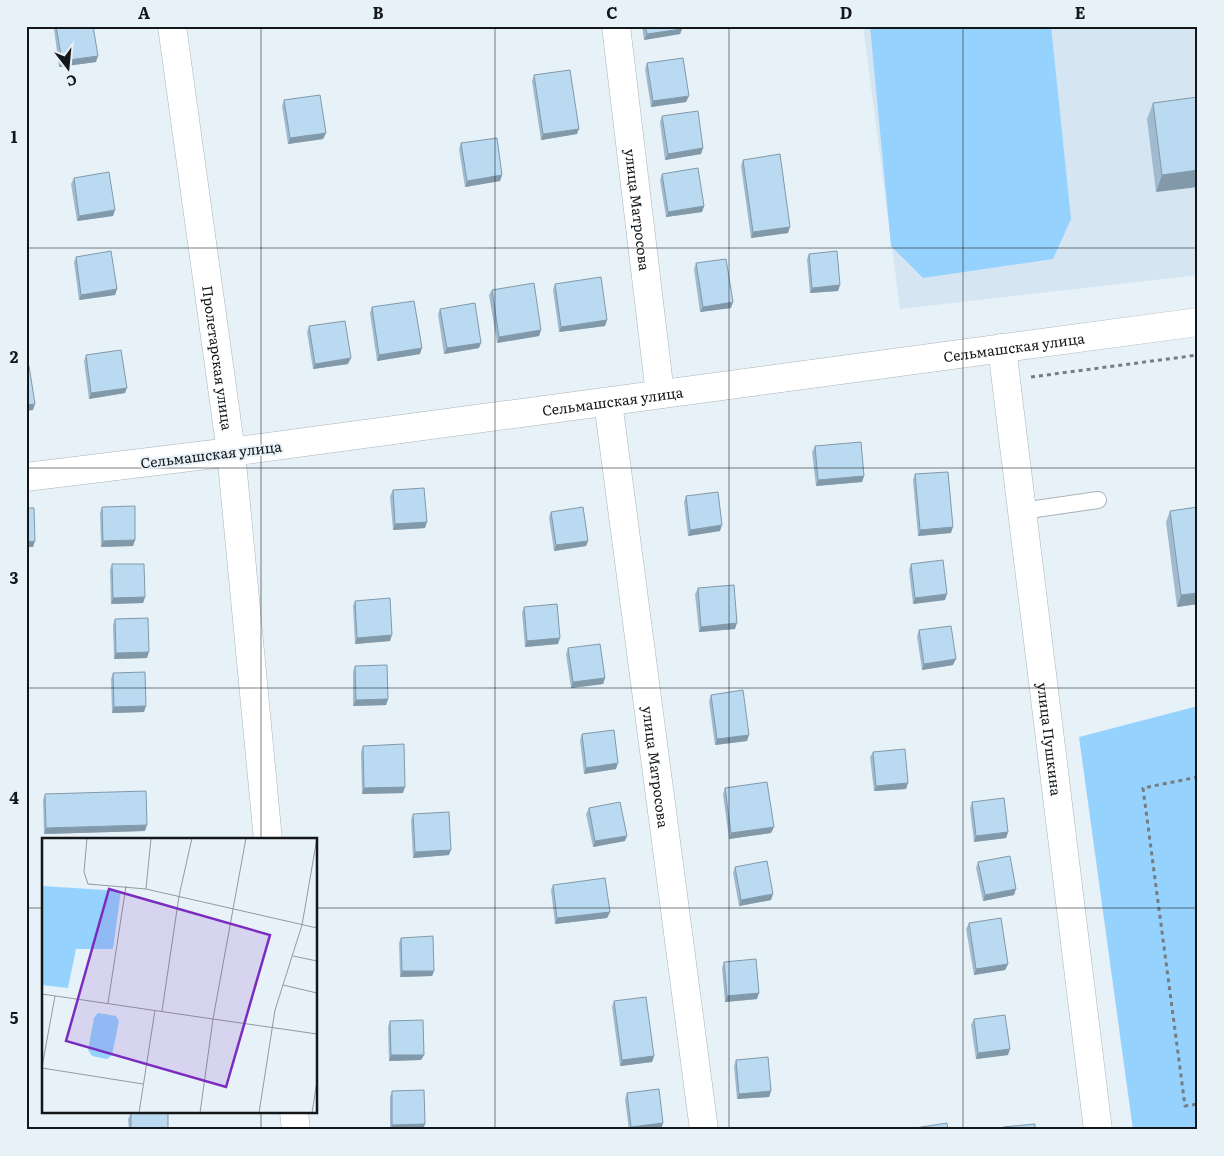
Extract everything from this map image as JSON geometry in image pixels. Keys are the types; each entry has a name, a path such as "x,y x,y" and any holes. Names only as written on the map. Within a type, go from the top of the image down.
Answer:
{"street":[{"name":"Пролетарская улица","path":"172,26 231,452 268,838"},
{"name":"улица Матросова","path":"616,26 660,394"},
{"name":"Сельмашская улица","path":"26,477 231,452 1198,322"},
{"name":"улица Пушкина","path":"1002,348 1098,1130"},
{"name":"улица Матросова","path":"608,402 704,1130"},
{"path":"294,1114 296,1130"}],"lane":[{"path":"1022,511 1098,500"}],"path":[{"path":"1006,380 1198,355"},
{"path":"1198,777 1143,788 1185,1106 1198,1104"}],"shaded area":[{"path":"863,26 1198,26 1198,275 900,309"},
{"path":"870,26 1051,26 1071,219 1053,259 923,278 891,246"},
{"path":"1198,706 1198,1130 1133,1130 1079,737"}],"building":[{"path":"56,26 93,26 98,56 62,61"},
{"path":"645,26 682,26 682,29 647,34"},
{"path":"683,58 689,96 653,101 647,63"},
{"path":"570,70 579,129 543,134 534,75"},
{"path":"320,95 326,133 290,138 284,100"},
{"path":"1198,97 1198,170 1162,175 1153,103"},
{"path":"698,111 703,148 668,154 662,116"},
{"path":"497,138 502,175 467,181 461,143"},
{"path":"780,154 790,227 753,232 743,160"},
{"path":"698,168 704,206 668,212 662,174"},
{"path":"109,172 115,210 79,216 74,178"},
{"path":"111,251 117,289 81,295 76,257"},
{"path":"837,251 840,285 812,288 809,254"},
{"path":"726,259 733,302 703,307 696,263"},
{"path":"601,277 607,320 561,327 555,284"},
{"path":"534,283 541,330 499,337 492,290"},
{"path":"414,301 422,348 379,355 372,307"},
{"path":"475,303 481,343 447,348 440,309"},
{"path":"345,321 351,358 315,364 309,326"},
{"path":"121,350 127,388 91,393 86,355"},
{"path":"26,366 29,366 35,404 26,405"},
{"path":"861,442 864,476 818,480 815,446"},
{"path":"948,472 953,527 920,530 915,474"},
{"path":"424,488 427,522 395,524 393,490"},
{"path":"718,492 722,525 690,530 686,496"},
{"path":"135,506 135,540 103,541 102,507"},
{"path":"583,507 588,541 556,545 551,512"},
{"path":"1198,507 1198,593 1181,595 1170,511"},
{"path":"26,508 34,508 35,541 26,542"},
{"path":"943,560 947,594 915,598 911,564"},
{"path":"112,564 144,564 145,597 113,598"},
{"path":"734,585 737,623 701,627 698,588"},
{"path":"390,598 392,635 357,638 355,601"},
{"path":"557,604 560,638 527,641 524,607"},
{"path":"148,618 149,652 116,653 115,619"},
{"path":"951,626 956,659 924,664 919,630"},
{"path":"600,644 605,678 573,682 568,648"},
{"path":"387,665 388,699 356,700 355,666"},
{"path":"145,672 146,706 114,707 113,673"},
{"path":"743,690 749,735 717,739 711,695"},
{"path":"614,730 618,763 586,768 582,734"},
{"path":"404,744 405,787 364,788 363,746"},
{"path":"905,749 908,783 876,786 873,752"},
{"path":"767,782 774,827 731,833 725,788"},
{"path":"146,791 147,825 46,828 45,794"},
{"path":"1004,798 1008,832 976,836 972,802"},
{"path":"620,802 627,836 595,841 589,808"},
{"path":"449,812 451,850 415,852 413,814"},
{"path":"1010,856 1016,889 985,895 978,862"},
{"path":"767,861 773,894 741,900 735,867"},
{"path":"605,878 610,912 557,918 553,885"},
{"path":"1001,918 1008,964 976,969 969,923"},
{"path":"433,936 434,971 402,971 401,938"},
{"path":"756,959 759,993 727,996 724,962"},
{"path":"646,997 654,1056 622,1060 614,1001"},
{"path":"1005,1015 1010,1049 978,1053 974,1019"},
{"path":"423,1020 424,1055 391,1055 390,1021"},
{"path":"768,1057 771,1091 739,1094 736,1060"},
{"path":"659,1089 663,1123 631,1127 627,1093"},
{"path":"424,1090 425,1124 392,1125 392,1091"},
{"path":"131,1114 168,1114 168,1130 131,1130"},
{"path":"947,1123 948,1130 915,1130 915,1128"},
{"path":"1035,1124 1035,1130 1003,1130 1003,1127"}]}
